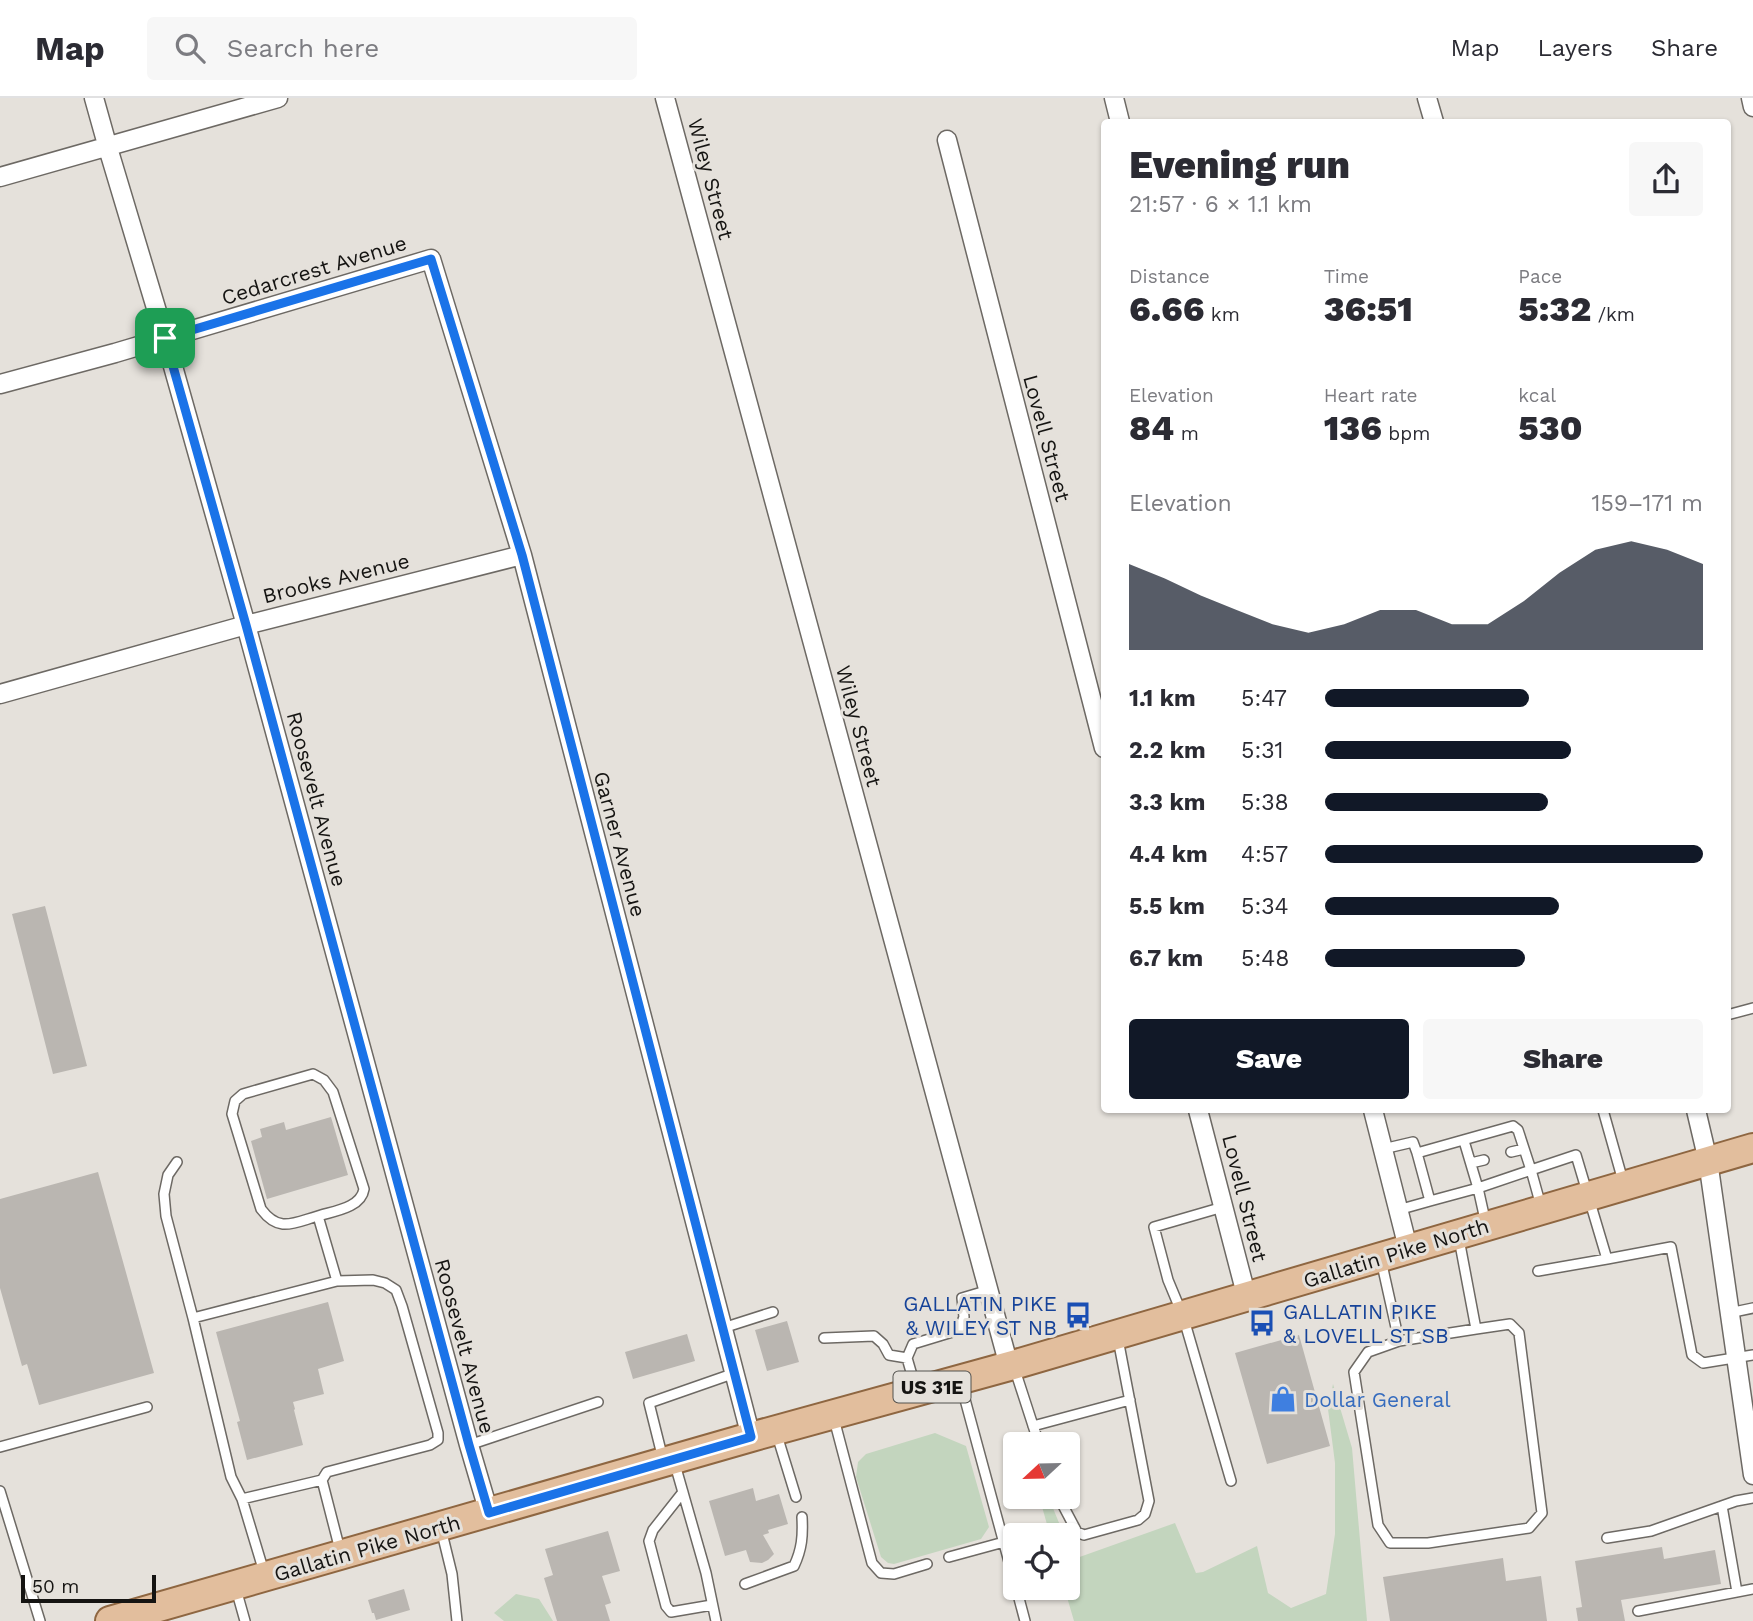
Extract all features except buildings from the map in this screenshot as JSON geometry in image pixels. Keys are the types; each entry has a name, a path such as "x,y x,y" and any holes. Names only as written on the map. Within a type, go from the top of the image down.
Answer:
{"main road":[{"name":"Gallatin Pike North","path":"110,1621 833,1414 1011,1366 1753,1148"}],"street":[{"name":"Roosevelt Avenue","path":"94,98 246,625 489,1513"},
{"path":"0,177 278,98"},
{"name":"Wiley Street","path":"666,98 1011,1366"},
{"path":"1114,98 1119,119"},
{"path":"1427,98 1433,119"},
{"path":"1751,98 1753,107"},
{"name":"Lovell Street","path":"947,140 1101,736"},
{"name":"Cedarcrest Avenue","path":"0,384 116,353 431,259 433,267"},
{"name":"Garner Avenue","path":"433,267 522,555 735,1373 763,1434"},
{"name":"Brooks Avenue","path":"0,694 246,625 522,555"},
{"name":"Lovell Street","path":"1199,1113 1247,1298"},
{"path":"1374,1113 1408,1248"},
{"path":"1697,1113 1708,1161 1729,1313 1744,1356 1753,1475"}],"lane":[{"path":"1731,1014 1753,1008"},
{"path":"313,1074 324,1080 332,1092 364,1195 341,1210 318,1216 285,1225 270,1221 261,1209 232,1114 235,1101 243,1094 313,1074"},
{"path":"1604,1113 1624,1186"},
{"path":"1416,1153 1513,1126 1518,1130 1542,1210"},
{"path":"1464,1141 1487,1226"},
{"path":"1383,1149 1413,1142 1430,1201"},
{"path":"1511,1152 1524,1149"},
{"path":"1398,1210 1478,1188 1576,1155 1607,1258"},
{"path":"1471,1163 1484,1160"},
{"path":"177,1162 168,1175 164,1194 166,1216 231,1477 242,1499 265,1577"},
{"path":"1223,1207 1154,1227 1231,1481"},
{"path":"318,1216 337,1281"},
{"path":"1458,1234 1476,1329"},
{"path":"1538,1271 1671,1247 1692,1355 1703,1363 1744,1356"},
{"path":"1380,1257 1399,1341"},
{"path":"193,1318 337,1281 373,1280 385,1283 396,1290 402,1306 435,1420 438,1440 430,1446 327,1472 322,1480 242,1499"},
{"path":"917,1392 908,1358 913,1344 959,1330 964,1317 962,1298 989,1290"},
{"path":"1729,1313 1753,1308"},
{"path":"723,1328 772,1312"},
{"path":"1510,1324 1519,1333 1542,1513 1529,1528 1428,1543 1390,1543 1378,1525 1354,1372 1368,1352 1399,1341 1476,1329 1510,1324"},
{"path":"1065,1509 1077,1532 1084,1535 1138,1520 1145,1514 1149,1501 1118,1335"},
{"path":"824,1338 874,1336 883,1344 889,1355 908,1358"},
{"path":"1011,1366 1035,1432"},
{"path":"716,1621 706,1573 683,1492 649,1403 735,1373"},
{"path":"949,1557 1003,1542 960,1380"},
{"path":"1033,1426 1130,1400"},
{"path":"469,1445 598,1402"},
{"path":"0,1447 147,1408"},
{"path":"833,1414 872,1563 881,1573 894,1574 927,1563"},
{"path":"763,1434 796,1497"},
{"path":"322,1480 341,1555"},
{"path":"0,1491 40,1621"},
{"path":"683,1492 653,1530 649,1541 666,1606 671,1612 712,1605"},
{"path":"1607,1538 1651,1531 1736,1501 1753,1498"},
{"path":"1722,1506 1737,1592"},
{"path":"745,1584 794,1566 801,1551 802,1517"},
{"path":"440,1527 452,1574 457,1621"},
{"path":"235,1585 245,1621"},
{"path":"1637,1611 1753,1589"},
{"path":"1020,1600 1025,1621"}],"green space":[{"path":"1333,1384 1352,1448 1367,1621 1074,1621 1068,1600 1080,1600 1080,1557 1175,1523 1196,1573 1257,1546 1268,1593 1291,1608 1326,1594 1335,1534 1335,1463 1328,1409"},
{"path":"935,1433 966,1446 989,1527 981,1539 894,1564 888,1563 881,1557 856,1477 858,1462 866,1454"},
{"path":"1043,1509 1053,1509 1059,1523 1047,1523"},
{"path":"516,1594 539,1599 553,1621 504,1621 494,1613"}],"place":[{"name":"GALLATIN PIKE & WILEY ST NB","path":"1078,1315"},
{"name":"GALLATIN PIKE & LOVELL ST SB","path":"1262,1323"},
{"name":"Dollar General","path":"1283,1399"}],"route":[{"path":"431,259 522,555 751,1437 489,1513 165,338 431,259"}]}
